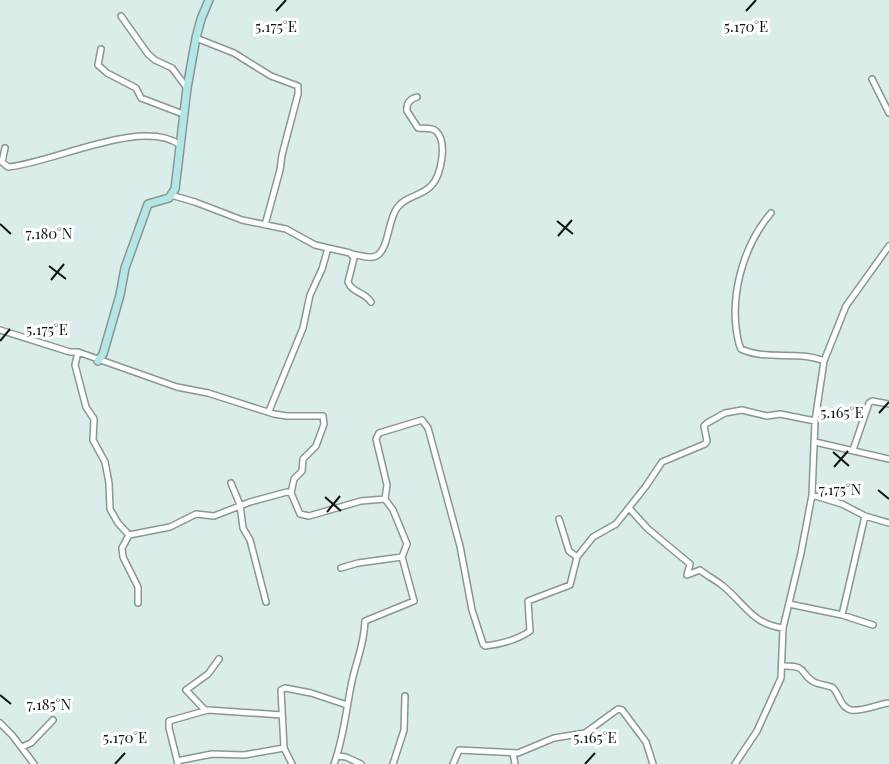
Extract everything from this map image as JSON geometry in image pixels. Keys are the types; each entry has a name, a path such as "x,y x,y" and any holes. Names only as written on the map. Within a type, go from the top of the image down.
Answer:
{"street":[{"path":"98,361 103,354 126,268 148,204 166,199 171,195 177,181 187,88 196,38 209,0"},
{"path":"121,16 147,54 154,60 172,68 187,88"},
{"path":"196,38 234,53 271,76 298,86 280,170 264,225"},
{"path":"101,49 98,65 107,73 136,88 143,98 183,114"},
{"path":"872,79 889,113"},
{"path":"171,195 242,220 285,229 315,245 352,254 372,257 378,255 384,247 389,223 396,209 404,201 429,188 439,175 443,151 438,135 432,129 418,128 406,111 412,98 417,97"},
{"path":"5,148 2,162 8,167 141,135 167,137 180,145"},
{"path":"771,213 753,241 736,289 735,306 739,344 741,349 754,354 810,356 824,361"},
{"path":"735,764 757,731 780,678 783,628 812,495 815,421 824,361 846,306 889,246"},
{"path":"268,411 303,328 310,296 328,248"},
{"path":"352,254 354,258 349,285 353,290 368,297 371,302"},
{"path":"0,330 70,352 78,352 98,361 124,367 177,387 197,390 287,416 321,415 324,420 315,446 303,459 302,471 294,479 291,493 300,514 309,516 361,501 385,499"},
{"path":"78,352 75,365 86,407 94,419 93,440 105,462 110,509 118,523 129,535 170,527 196,514 214,516 240,505 291,493"},
{"path":"853,450 869,403 872,401 889,404"},
{"path":"334,764 344,729 352,677 365,639 365,621 414,601 402,557 407,544 393,510 385,499 387,485 376,439 379,433 422,420 428,428 462,554 472,610 485,646 506,642 530,631 528,601 570,585 577,557 593,537 616,524 662,462 705,444 707,441 706,423 725,413 746,410 767,416 780,414 815,421"},
{"path":"815,442 889,459"},
{"path":"231,483 240,505 243,528 250,540 266,602"},
{"path":"812,495 889,523"},
{"path":"629,508 648,529 690,564 723,586 758,620 770,627 783,628"},
{"path":"842,615 865,516"},
{"path":"560,519 569,551 577,557"},
{"path":"129,535 122,548 123,557 138,587 138,603"},
{"path":"342,568 358,562 402,557"},
{"path":"690,564 687,575 700,570"},
{"path":"789,604 842,615 873,625"},
{"path":"205,710 186,690 208,674 219,659"},
{"path":"782,666 792,665 802,669 813,682 832,688 849,709 859,710 889,703"},
{"path":"292,764 284,748 281,690 285,688 311,693 347,705"},
{"path":"393,764 404,730 405,696"},
{"path":"453,764 459,750 513,753 526,751 554,738 585,733 618,709 622,710 646,742 653,764"},
{"path":"282,715 205,710 169,721 169,728 178,763 212,754 244,755 284,748"},
{"path":"22,747 31,743 53,720"},
{"path":"0,723 34,764"},
{"path":"513,753 515,764"},
{"path":"337,756 346,757 360,764"}]}
